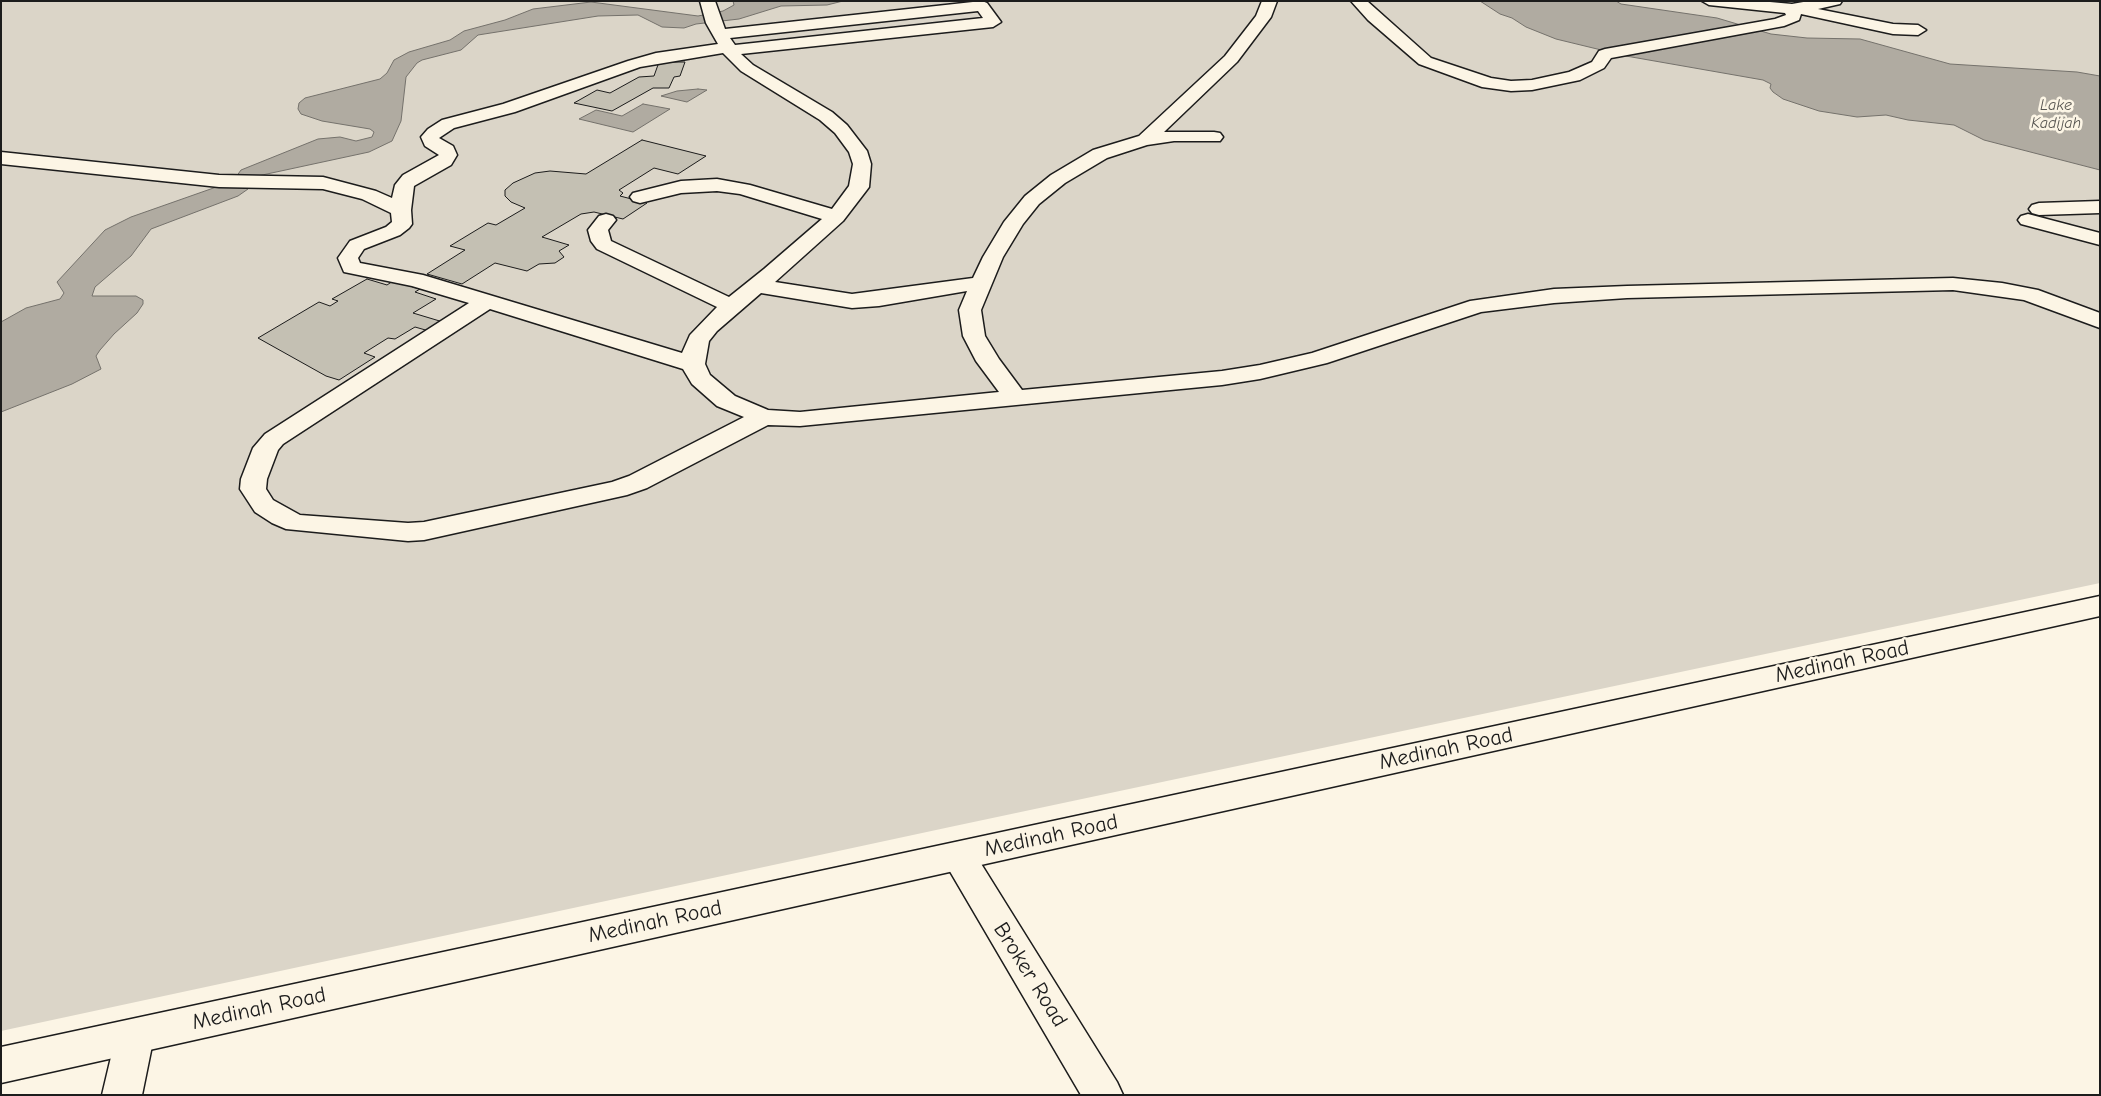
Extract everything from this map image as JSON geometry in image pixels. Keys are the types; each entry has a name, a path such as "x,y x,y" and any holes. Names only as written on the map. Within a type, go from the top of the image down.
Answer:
{"main road":[{"path":"1145,140 1231,59 1263,18 1270,1"},
{"path":"1358,1 1425,61 1488,83 1511,86 1532,85 1564,78 1598,65 1605,54 1752,28 1794,17 1791,9"},
{"path":"1709,1 1791,9 1893,29 1918,30"},
{"path":"1791,9 1835,1"},
{"path":"693,364 415,280 351,268 348,258 357,245 393,231 402,224 402,197 405,185 410,179 444,161 448,155 447,150 431,142 430,137 448,124 509,108 656,58 718,28 982,6 993,22 718,28"},
{"path":"718,28 747,68 826,116 851,141 862,164 862,175 852,198 836,217 758,286 731,306 709,326 698,340 693,364 700,379 726,401 764,417 800,419 1174,384 1260,372 1363,346 1447,314 1478,306 1554,296 1627,292 1952,284 2002,289 2030,295 2100,321"},
{"path":"1016,399 988,361 974,336 970,310 980,284 1014,222 1032,200 1058,179 1083,163 1115,148 1145,140 1174,136 1214,136"},
{"path":"1,158 219,181 323,183 369,195 401,210"},
{"path":"640,197 658,191 681,187 717,185 743,189 836,217"},
{"path":"2100,207 2034,214 2100,239"},
{"path":"606,220 598,230 600,240 604,245 731,306"},
{"path":"758,286 852,301 880,300 961,285 980,284"},
{"path":"487,301 274,440 266,448 254,480 253,488 264,506 281,517 309,525 408,532 424,531 618,489 638,482 764,417"},
{"name":"Medinah Road","path":"1,1065 2100,606"},
{"name":"Broker Road","path":"958,856 1104,1095"},
{"path":"122,1095 135,1036"}],"shaded area":[{"path":"1,1 2100,1 2100,583 1,1031"}],"water":[{"path":"733,1 843,1 827,5 781,6 739,19 696,24 684,28 662,27 638,15 598,16 478,35 461,50 422,60 417,63 406,77 401,121 392,141 369,152 253,177 245,185 248,189 238,196 151,229 131,256 95,287 92,296 136,296 143,300 143,304 137,313 114,334 96,356 101,369 72,384 1,412 1,322 26,308 60,299 64,293 57,282 105,230 131,217 222,185 236,177 241,170 318,139 340,137 356,141 372,137 374,132 370,129 322,121 301,114 298,109 299,103 305,98 380,79 387,73 394,60 409,52 450,40 464,31 505,20 533,9 591,2 698,16 723,11 734,5"},
{"name":"Lake Kadijah","path":"1480,1 1616,1 1621,4 1717,18 1771,34 1807,38 1860,39 1950,64 2077,72 2100,76 2100,170 1984,140 1954,125 1908,120 1886,115 1857,117 1819,111 1783,99 1773,92 1770,88 1771,84 1763,80 1626,56 1556,39 1500,14"},
{"path":"707,90 687,102 661,96 677,91"},
{"path":"643,104 670,109 633,132 579,119 596,110 622,116"}],"building":[{"path":"659,62 685,62 680,76 674,77 669,88 653,88 612,111 574,103 597,90 610,93 639,77 654,76"},
{"path":"642,140 706,156 678,174 654,168 619,190 623,193 620,196 647,203 623,219 594,212 581,214 542,237 569,245 559,251 564,257 555,263 539,264 527,271 495,263 462,284 427,274 465,250 450,246 488,223 496,225 525,208 511,202 505,196 505,190 513,183 535,173 550,171 586,174"},
{"path":"367,279 387,285 393,281 420,289 415,292 436,299 413,313 443,322 429,331 415,327 395,339 388,338 364,353 375,357 339,380 326,376 258,338 319,302 330,306 338,301 332,299"}]}
